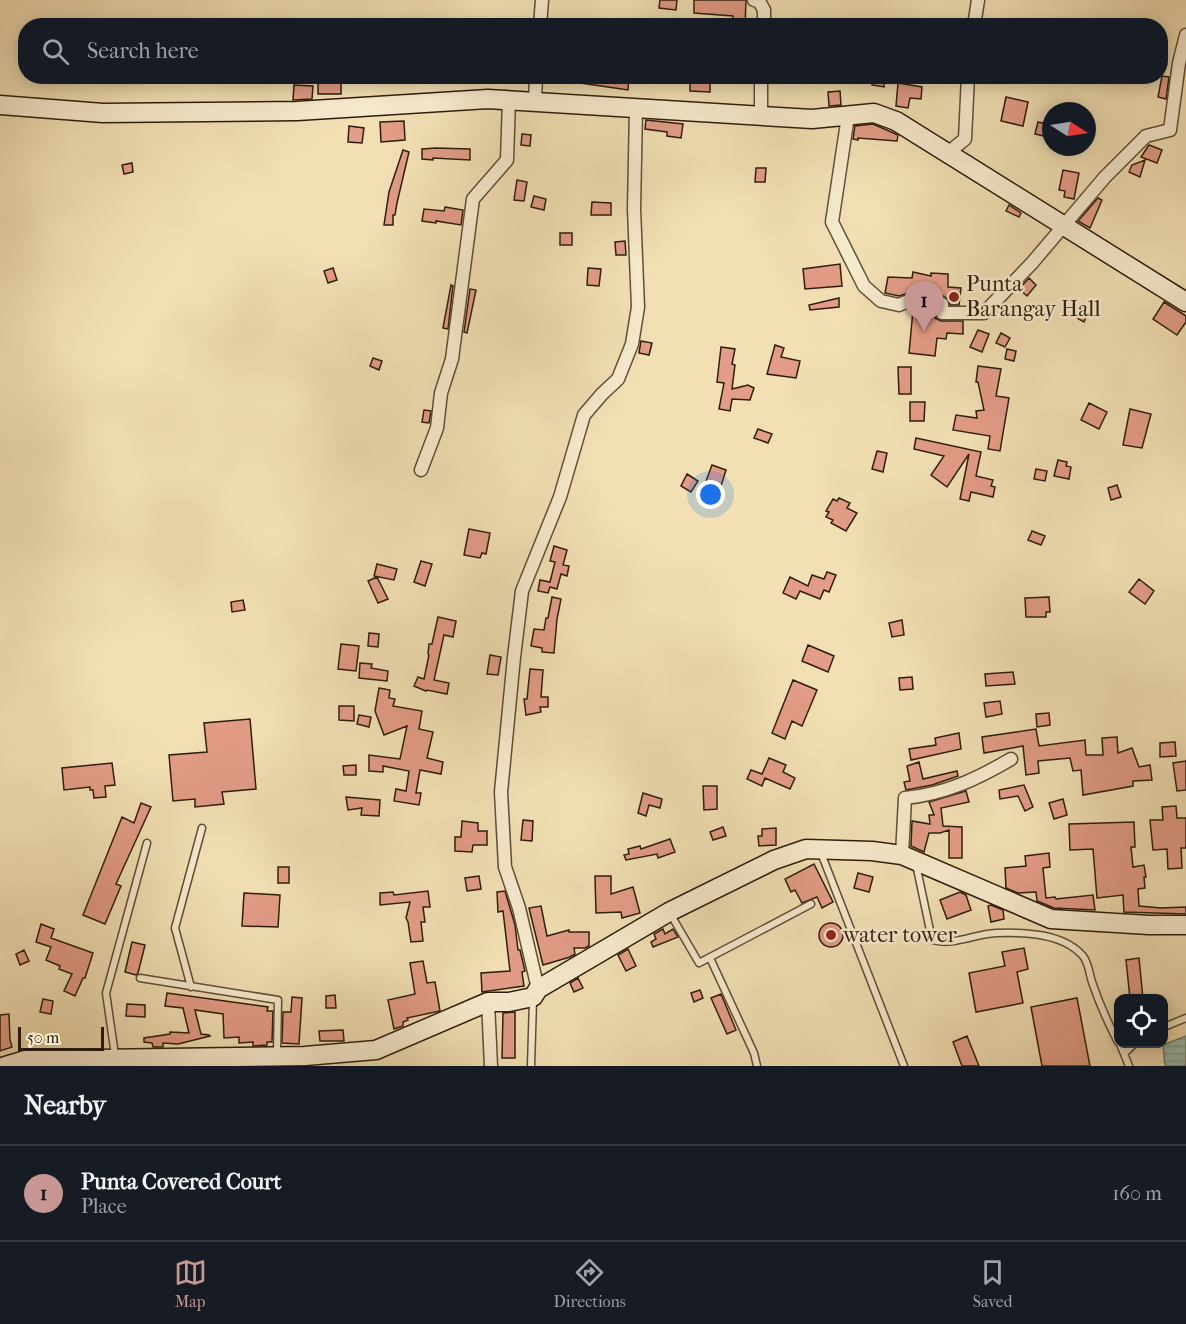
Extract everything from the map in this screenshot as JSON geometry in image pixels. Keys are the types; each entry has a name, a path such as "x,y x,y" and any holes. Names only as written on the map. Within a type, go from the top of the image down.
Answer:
{"street":[{"path":"541,18 542,0"},
{"path":"754,0 759,1 764,10 764,18"},
{"path":"975,18 978,0"},
{"path":"848,116 832,222 864,286 882,301 899,305 908,301 942,304 942,313 984,313 1032,263 1105,177 1146,136 1170,130 1179,63 1186,35"},
{"path":"535,102 536,84"},
{"path":"761,84 761,116"},
{"path":"948,153 965,138 968,84"},
{"path":"0,105 103,113 240,112 297,111 488,99 812,119 874,113 896,121 1186,302"},
{"path":"421,470 437,428 441,393 452,359 473,199 507,160 509,100"},
{"path":"535,993 519,908 505,867 502,828 501,792 522,591 560,497 584,415 618,379 632,344 638,307 634,209 636,108"},
{"path":"909,858 905,798 924,796 977,779 1011,759"},
{"path":"5,1066 25,1060 73,1063 115,1059 284,1060 376,1050 488,1002 509,1002 535,993 669,912 774,860 806,849 872,851 909,858 1051,919 1186,925"},
{"path":"488,1002 491,1066"}],"lane":[{"path":"190,987 175,928 202,828"},
{"path":"115,1059 106,993 147,843"},
{"path":"820,850 904,1066"},
{"path":"909,858 932,940 944,944 994,933 1037,935 1065,942 1083,956 1114,1032"},
{"path":"669,912 699,963 811,904"},
{"path":"710,958 754,1053 757,1066"},
{"path":"140,978 278,1000 284,1060"},
{"path":"531,1066 535,993"},
{"path":"1168,1026 1186,1018"},
{"path":"1122,1048 1129,1066"},
{"path":"1125,1053 1130,1048"}],"water":[{"path":"1186,1036 1186,1066 1165,1066 1163,1048 1168,1048 1168,1043"}],"building":[{"path":"660,0 677,0 676,10 659,8"},
{"path":"694,0 746,0 745,18 694,13"},
{"path":"1169,77 1166,99 1158,97 1160,84 1168,84"},
{"path":"318,84 341,84 341,94 318,94"},
{"path":"588,84 628,84 628,90"},
{"path":"690,84 710,84 710,92 690,91"},
{"path":"872,84 884,84 884,87"},
{"path":"898,84 922,87 921,99 910,98 908,108 896,106"},
{"path":"294,85 313,86 312,99 293,100"},
{"path":"840,91 841,105 829,106 828,92"},
{"path":"1006,97 1028,102 1023,126 1001,121"},
{"path":"646,120 683,124 681,138 667,136 667,132 645,129"},
{"path":"404,121 405,140 381,142 380,122"},
{"path":"1038,122 1042,123 1042,136 1035,134"},
{"path":"873,124 898,135 897,141 853,139 855,126"},
{"path":"349,126 364,128 362,143 348,142"},
{"path":"522,134 531,135 530,146 521,145"},
{"path":"1149,145 1162,150 1157,163 1141,157"},
{"path":"422,149 470,149 470,160 422,159"},
{"path":"403,150 409,152 395,215 393,215 393,225 384,225 389,192"},
{"path":"1145,160 1140,177 1129,172 1132,165"},
{"path":"132,163 133,172 124,174 122,165"},
{"path":"756,168 766,168 765,182 755,182"},
{"path":"1063,170 1079,173 1074,199 1064,197 1065,191 1059,190"},
{"path":"517,180 527,182 524,201 514,200"},
{"path":"534,196 546,199 544,210 531,207"},
{"path":"1098,198 1102,200 1090,228 1078,221"},
{"path":"592,202 611,203 611,215 591,215"},
{"path":"1009,205 1021,213 1019,217 1006,211"},
{"path":"445,207 463,210 461,225 422,221 424,209 444,211"},
{"path":"560,233 572,233 572,245 560,245"},
{"path":"625,241 626,255 616,255 615,242"},
{"path":"840,264 842,286 805,289 803,269"},
{"path":"333,268 337,280 328,283 324,271"},
{"path":"588,268 601,269 599,286 587,285"},
{"path":"913,272 931,276 931,273 948,274 948,287 961,288 959,305 950,305 949,300 943,296 909,293 899,296 885,293 888,277 912,278"},
{"path":"1029,278 1036,285 1027,296 1019,289"},
{"path":"451,285 453,286 448,329 443,328"},
{"path":"470,289 476,290 467,333 464,332"},
{"path":"839,298 839,307 810,310 809,305"},
{"path":"1164,302 1186,316 1186,322 1177,335 1153,319"},
{"path":"1080,307 1089,311 1084,322 1075,317"},
{"path":"913,310 934,312 935,318 941,321 963,321 963,334 947,333 946,339 937,338 935,356 909,353"},
{"path":"978,330 989,334 982,352 970,347"},
{"path":"1001,333 1010,338 1005,347 996,343"},
{"path":"641,341 652,343 649,355 639,353"},
{"path":"775,345 784,348 781,357 800,361 796,378 767,374"},
{"path":"721,347 735,349 732,364 735,365 732,389 748,385 754,388 750,400 732,399 730,411 719,409 724,383 717,382"},
{"path":"1007,349 1016,351 1014,361 1005,359"},
{"path":"373,358 382,361 379,370 370,366"},
{"path":"978,366 1001,369 996,396 1009,398 1000,451 988,449 990,436 953,430 956,415 977,418 976,411 984,410 978,382 976,382"},
{"path":"898,367 911,367 911,394 899,394"},
{"path":"910,402 925,402 924,421 910,421"},
{"path":"1089,403 1107,412 1099,429 1081,420"},
{"path":"1130,409 1151,414 1142,448 1123,445"},
{"path":"424,410 431,411 429,423 422,422"},
{"path":"758,429 772,434 768,443 754,438"},
{"path":"916,438 981,452 976,476 993,480 991,486 995,487 993,497 971,492 969,501 960,499 969,454 947,487 931,475 944,456 914,449"},
{"path":"877,451 887,453 883,472 872,469"},
{"path":"1058,460 1067,462 1066,466 1071,467 1069,479 1054,476"},
{"path":"712,465 726,470 721,486 706,481"},
{"path":"1036,469 1047,471 1045,481 1034,479"},
{"path":"687,474 698,481 691,492 681,486"},
{"path":"1117,485 1121,497 1111,500 1108,488"},
{"path":"839,498 850,503 847,508 857,513 846,531 831,523 833,520 826,517 829,512 826,511 833,499 837,501"},
{"path":"469,529 490,533 486,554 482,553 480,558 464,555"},
{"path":"1032,531 1045,536 1041,545 1028,540"},
{"path":"554,546 567,550 563,565 569,566 567,576 561,574 557,589 550,587 548,593 538,591 540,580 550,582 555,562 550,561"},
{"path":"421,561 432,564 425,586 414,582"},
{"path":"377,564 397,569 394,580 374,576"},
{"path":"827,572 836,575 829,592 824,590 820,599 800,591 796,599 783,593 790,577 808,586 812,575 824,579"},
{"path":"377,577 388,599 378,603 368,581"},
{"path":"1139,579 1154,591 1145,604 1129,592"},
{"path":"552,597 561,599 554,653 542,652 542,648 531,646 534,629 544,630"},
{"path":"1049,597 1050,612 1046,612 1046,617 1026,617 1025,598"},
{"path":"243,600 245,610 232,612 231,602"},
{"path":"438,617 456,621 453,637 444,635 434,680 449,683 447,694 426,691 414,686 418,677 424,679 429,644 432,644"},
{"path":"902,620 904,635 892,637 889,623"},
{"path":"369,633 379,634 378,647 368,646"},
{"path":"341,644 359,646 356,671 338,669"},
{"path":"808,645 834,656 828,672 802,661"},
{"path":"490,655 501,657 498,675 487,674"},
{"path":"360,663 372,664 371,668 388,671 387,681 359,678"},
{"path":"530,669 543,670 541,697 548,697 548,707 540,707 541,712 526,715 524,699 527,699"},
{"path":"1013,672 1015,684 986,686 985,674"},
{"path":"912,677 913,689 900,690 899,678"},
{"path":"793,680 817,690 802,726 792,721 785,739 772,733"},
{"path":"379,688 390,690 389,698 395,699 393,706 422,711 419,729 433,732 427,758 443,762 441,774 420,770 416,793 421,793 419,805 394,801 396,789 406,791 409,771 383,766 383,772 369,771 369,755 400,759 407,726 384,735 375,711"},
{"path":"1000,701 1002,714 986,717 984,703"},
{"path":"339,706 354,706 354,721 339,720"},
{"path":"1049,713 1050,725 1037,727 1036,714"},
{"path":"359,715 371,717 369,727 357,724"},
{"path":"250,719 256,789 222,792 224,804 195,807 195,799 173,801 169,755 207,752 204,723"},
{"path":"1036,729 1039,746 1085,740 1086,755 1103,755 1102,738 1117,737 1118,753 1132,748 1139,767 1150,765 1152,780 1133,781 1133,786 1083,795 1081,770 1073,771 1070,758 1038,761 1039,773 1026,775 1023,746 984,753 982,737"},
{"path":"959,733 961,749 911,760 909,749 936,745 935,738"},
{"path":"1175,742 1176,756 1160,757 1160,743"},
{"path":"769,758 786,765 783,772 795,778 790,789 765,778 762,786 747,779 751,770 762,774"},
{"path":"1186,761 1186,790 1177,791 1173,763"},
{"path":"919,762 923,779 957,771 958,776 932,785 906,790 904,782 910,781 907,766"},
{"path":"112,763 115,785 105,786 106,797 94,798 90,787 64,790 62,768"},
{"path":"356,765 356,775 344,775 343,766"},
{"path":"1024,785 1033,807 1025,811 1018,796 1000,799 999,790"},
{"path":"703,786 717,786 717,809 704,810"},
{"path":"966,791 969,802 941,808 943,826 962,827 962,858 949,858 949,830 929,833 924,852 911,846 912,821 930,824 929,815 934,815 929,802"},
{"path":"643,793 662,799 660,808 649,805 646,816 638,813"},
{"path":"346,797 380,800 379,816 361,815 362,808 348,810"},
{"path":"1063,799 1067,815 1054,819 1049,803"},
{"path":"141,803 151,807 116,884 121,886 105,924 83,915 122,817 134,823"},
{"path":"1176,806 1177,818 1186,818 1186,848 1181,848 1182,868 1168,869 1167,849 1153,850 1150,820 1163,820 1162,807"},
{"path":"523,820 533,821 532,841 521,840"},
{"path":"462,821 478,823 478,831 487,831 487,845 473,845 472,852 455,851 455,837 461,837"},
{"path":"1134,822 1135,847 1131,847 1133,867 1144,865 1146,877 1144,877 1145,888 1138,889 1139,906 1186,907 1186,914 1124,912 1123,895 1097,898 1093,849 1070,850 1069,824"},
{"path":"723,827 726,836 713,840 710,832"},
{"path":"776,828 776,845 759,846 758,836 762,836 762,829"},
{"path":"670,839 675,852 658,858 657,854 626,860 624,855 629,854 628,849 640,846 641,849"},
{"path":"1049,853 1050,867 1043,868 1046,898 1093,895 1095,910 1054,908 1037,901 1036,892 1018,893 1006,888 1005,868 1026,866 1025,856"},
{"path":"814,864 833,902 822,908 817,897 802,903 795,890 791,892 785,879"},
{"path":"278,867 289,867 289,883 278,883"},
{"path":"858,873 873,877 869,892 854,888"},
{"path":"479,876 481,889 467,891 465,878"},
{"path":"595,876 611,876 611,894 633,887 640,913 622,918 621,912 596,913"},
{"path":"428,891 430,907 423,907 425,922 421,922 423,941 411,942 406,918 410,902 380,905 380,893 393,892 394,895"},
{"path":"505,891 525,971 522,972 524,986 482,992 481,973 510,971 503,911 498,912 497,892"},
{"path":"960,892 966,895 971,910 947,919 940,900"},
{"path":"244,893 280,895 278,927 242,926"},
{"path":"541,906 547,936 569,930 569,932 589,932 589,946 574,948 575,954 570,957 543,965 529,908"},
{"path":"988,906 1003,910 1004,919 991,922"},
{"name":"water tower","path":"831,923 840,926 843,935 840,944 831,947 822,944 819,935 822,926"},
{"path":"41,924 54,929 51,938 93,953 85,978 75,996 64,991 72,974 46,960 51,947 36,942"},
{"path":"663,929 665,934 673,929 678,937 653,947 651,942 656,939 654,934"},
{"path":"132,942 145,945 136,975 125,972"},
{"path":"1024,948 1028,969 1017,972 1023,1003 976,1012 969,973 1005,966 1002,952"},
{"path":"628,949 636,966 626,971 618,955"},
{"path":"24,950 29,961 20,965 16,954"},
{"path":"1139,958 1143,994 1129,994 1126,960"},
{"path":"423,961 427,983 435,982 440,1011 407,1018 403,1026 394,1029 388,1000 415,994 410,963"},
{"path":"578,978 583,988 574,992 570,983"},
{"path":"700,990 703,998 694,1002 691,993"},
{"path":"167,993 268,1007 267,1011 273,1011 272,1042 267,1042 267,1045 253,1046 253,1042 239,1043 239,1037 224,1038 223,1014 195,1010 201,1034 210,1036 178,1044 163,1043 163,1047 153,1047 152,1043 144,1042 144,1038 170,1034 170,1032 189,1033 183,1008 165,1006"},
{"path":"721,994 736,1030 727,1034 711,998"},
{"path":"335,995 336,1008 326,1008 326,996"},
{"path":"292,997 302,998 299,1044 282,1043 283,1012 291,1012"},
{"path":"1077,998 1090,1066 1042,1066 1031,1007"},
{"path":"43,999 53,1001 51,1014 40,1012"},
{"path":"127,1004 145,1005 145,1017 126,1016"},
{"path":"515,1012 515,1058 502,1058 503,1013"},
{"path":"9,1014 12,1047 0,1051 0,1015"},
{"path":"343,1030 344,1041 320,1041 319,1031"},
{"path":"967,1036 979,1066 962,1066 953,1042"}],"place":[{"name":"Punta Barangay Hall","path":"954,297"},
{"name":"Punta Covered Court","path":"924,331"},
{"name":"water tower","path":"831,935"}]}
